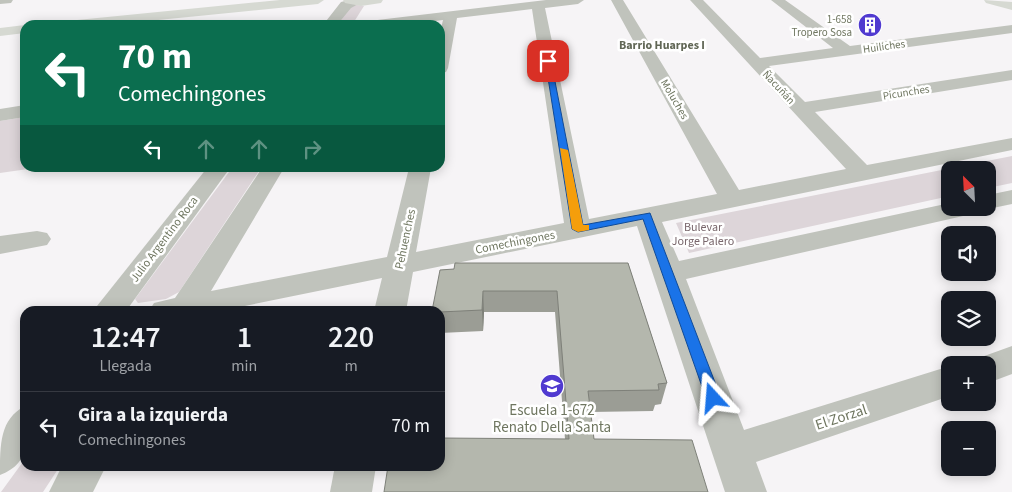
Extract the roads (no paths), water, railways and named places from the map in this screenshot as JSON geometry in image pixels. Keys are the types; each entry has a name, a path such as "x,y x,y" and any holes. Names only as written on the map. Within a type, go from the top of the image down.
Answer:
{"main road":[{"path":"118,20 335,0"},
{"path":"353,1 376,0"},
{"path":"990,0 1012,6"},
{"path":"0,32 20,30"}],"street":[{"path":"0,0 7,0"},
{"path":"364,20 376,0"},
{"path":"410,20 578,0"},
{"name":"Moluches","path":"617,0 732,198"},
{"name":"Ñacuñán","path":"696,0 862,173"},
{"path":"777,0 847,51"},
{"path":"985,0 1012,10"},
{"path":"334,20 353,1"},
{"path":"538,5 578,229"},
{"path":"445,44 451,15"},
{"name":"Huiliches","path":"757,63 1012,29"},
{"name":"Picunches","path":"800,109 1012,76"},
{"path":"0,115 20,112"},
{"name":"Comechingones","path":"197,306 646,215 1012,144"},
{"name":"Julio Argentino Roca","path":"113,306 216,172"},
{"path":"181,306 270,172"},
{"name":"Pehuenches","path":"391,306 419,172"},
{"path":"996,200 1012,197"},
{"path":"669,273 941,213"},
{"path":"646,215 669,273 746,492"},
{"path":"0,245 37,239"},
{"path":"996,365 1012,360"},
{"name":"El Zorzal","path":"732,452 941,384"},
{"path":"0,456 20,430"},
{"path":"70,492 83,471"},
{"path":"351,492 355,471"}],"place":[{"name":"1-658 Tropero Sosa","path":"870,25"},
{"name":"Escuela 1-672 Renato Della Santa","path":"552,386"}],"district":[{"name":"Barrio Huarpes I","path":"662,45"}],"park label":[{"name":"Bulevar Jorge Palero","path":"703,234"}]}
